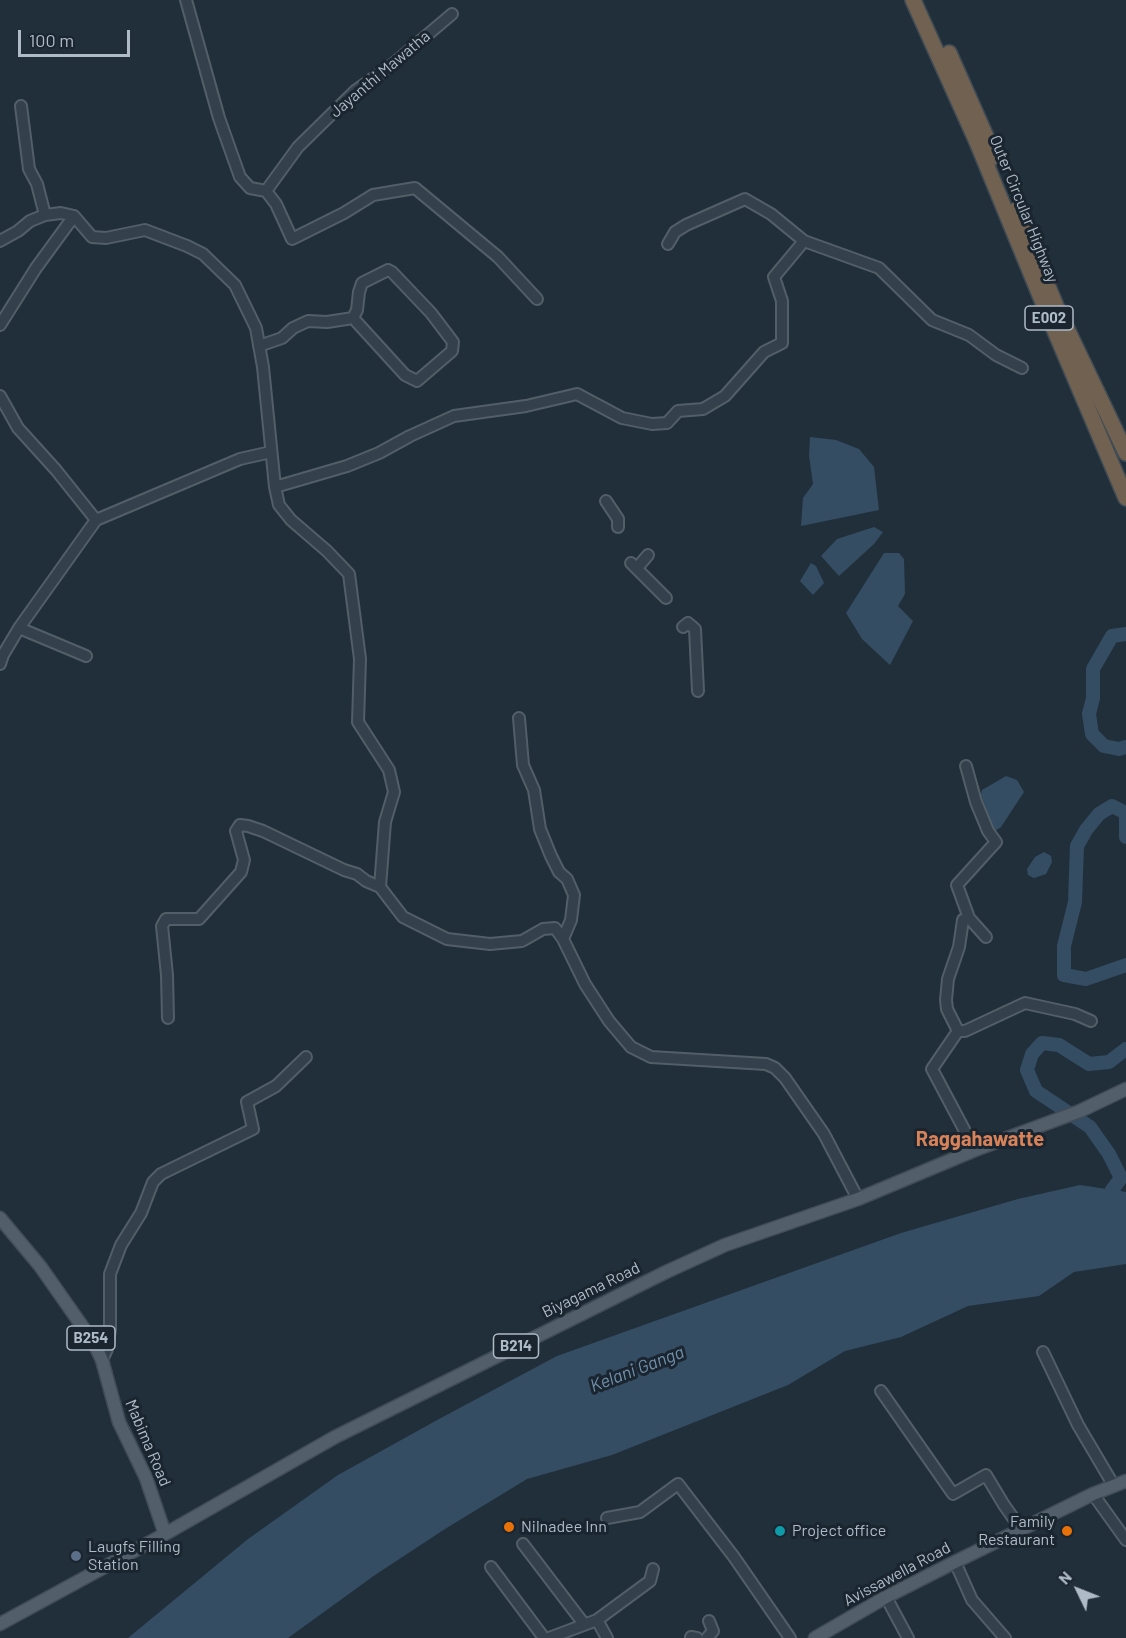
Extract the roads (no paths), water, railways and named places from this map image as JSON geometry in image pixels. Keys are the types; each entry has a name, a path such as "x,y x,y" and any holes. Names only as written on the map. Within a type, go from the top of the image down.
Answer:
{"highway":[{"name":"Outer Circular Highway","path":"913,0 1126,453"},
{"name":"Outer Circular Highway","path":"925,0 982,128 1005,197 1099,436 1126,498"},
{"path":"1114,428 1126,447"},
{"path":"1099,436 1126,510"}],"main road":[{"name":"Biyagama Road","path":"0,1624 165,1534 335,1437 666,1272 725,1245 858,1198 975,1150 1080,1111 1126,1089"},
{"name":"Mabima Road","path":"0,1218 26,1248 94,1343 102,1360 119,1422 146,1479 165,1534"},
{"name":"Avissawella Road","path":"815,1638 886,1597 1021,1529 1120,1483"}],"street":[{"path":"186,0 219,118 240,177 250,188 266,191 276,204 292,238 344,213 373,195 415,188 498,257 537,299"},
{"name":"Jayanthi Mawatha","path":"266,191 298,147 355,91 393,64 452,14"},
{"path":"21,106 30,169 37,184 45,215"},
{"path":"668,244 675,232 686,225 745,199 771,214 804,241 879,268 932,320 969,335 996,355 1022,368"},
{"path":"0,241 30,221 45,215 61,213 74,216 92,237 106,238 145,230 203,254 235,285 256,328 263,367 275,487 279,505 349,574 360,659 358,722 389,770 394,792 385,822 381,887"},
{"path":"0,325 36,268 74,216"},
{"path":"275,487 347,466 454,416 526,406 577,394 622,418 652,424 667,423 678,411 703,409 725,396 764,352 782,343 782,301 774,277 804,241"},
{"path":"388,270 431,313 453,342 452,351 417,381 414,381 405,375 353,318 357,310 362,284 388,270"},
{"path":"259,346 282,338 293,328 308,321 353,318"},
{"path":"0,396 18,428 56,470 96,520"},
{"path":"0,664 19,628 96,520 240,459 271,452"},
{"path":"606,501 618,519 618,527"},
{"path":"648,555 634,566 666,598"},
{"path":"684,627 688,623 695,629 698,691"},
{"path":"19,628 86,656"},
{"path":"519,718 523,765 534,790 540,829 559,872 567,879 574,895 571,920 563,939"},
{"path":"966,766 976,802 988,831 996,842 957,885 969,918 986,937"},
{"path":"168,1018 167,975 162,926 166,919 199,919 241,872 244,860 236,831 240,825 248,826 357,874 366,881 381,887 403,917 447,939 490,944 522,941 543,929 555,928 563,939 585,984 609,1021 631,1047 651,1057 766,1064 775,1068 785,1078 824,1134 858,1198"},
{"path":"958,1030 947,1009 948,979 959,947 962,922 969,918"},
{"path":"958,1030 965,1031 1025,1003 1075,1014 1091,1021"},
{"path":"958,1030 932,1069 975,1150"},
{"path":"102,1360 107,1349 110,1330 110,1274 121,1245 141,1213 153,1182 161,1174 253,1129 247,1102 276,1086 306,1057"},
{"path":"1043,1352 1078,1425 1120,1483"},
{"path":"881,1391 953,1494 986,1475 1021,1529"},
{"path":"607,1518 640,1512 678,1484 734,1557 790,1638"},
{"path":"1093,1494 1126,1540"},
{"path":"523,1544 584,1624"},
{"path":"955,1562 972,1600 1005,1638"},
{"path":"491,1567 544,1638"},
{"path":"549,1638 597,1620 650,1581 653,1569"},
{"path":"886,1597 908,1638"},
{"path":"597,1620 607,1638"},
{"path":"707,1638 713,1631 709,1621"}],"water":[{"path":"810,437 836,440 859,449 874,467 879,510 801,526 803,498 813,484 809,456"},
{"path":"874,527 883,532 874,544 839,576 821,556 837,539"},
{"path":"884,553 899,553 904,559 905,594 898,606 913,621 890,665 862,639 846,613"},
{"path":"811,563 816,566 824,583 813,595 800,581"},
{"path":"1006,776 1017,780 1024,792 1001,827 995,831 987,821 982,790"},
{"path":"1044,852 1051,856 1052,862 1046,874 1034,878 1028,875 1027,869 1035,857"},
{"name":"Kelani Ganga","path":"1080,1185 1126,1192 1126,1264 1074,1272 1039,1296 968,1306 901,1337 845,1351 788,1385 612,1455 527,1479 375,1575 288,1638 128,1638 248,1539 338,1475 557,1356 901,1233 1018,1199"}],"waterway":[{"path":"1126,634 1112,636 1093,669 1093,698 1089,714 1092,734 1104,746 1119,749 1126,747"},
{"path":"1126,813 1112,806 1099,814 1077,846 1075,902 1064,946 1064,975 1086,979 1126,965"},
{"path":"1126,817 1126,837"},
{"path":"1122,1205 1112,1190 1121,1178 1109,1154 1090,1127 1036,1091 1027,1070 1032,1054 1042,1043 1059,1045 1089,1064 1109,1062 1126,1049"}],"place":[{"name":"Nilnadee Inn","path":"509,1527"},
{"name":"Project office","path":"780,1531"},
{"name":"Family Restaurant","path":"1067,1531"},
{"name":"Laugfs Filling Station","path":"76,1556"}],"district":[{"name":"Raggahawatte","path":"980,1139"}]}
